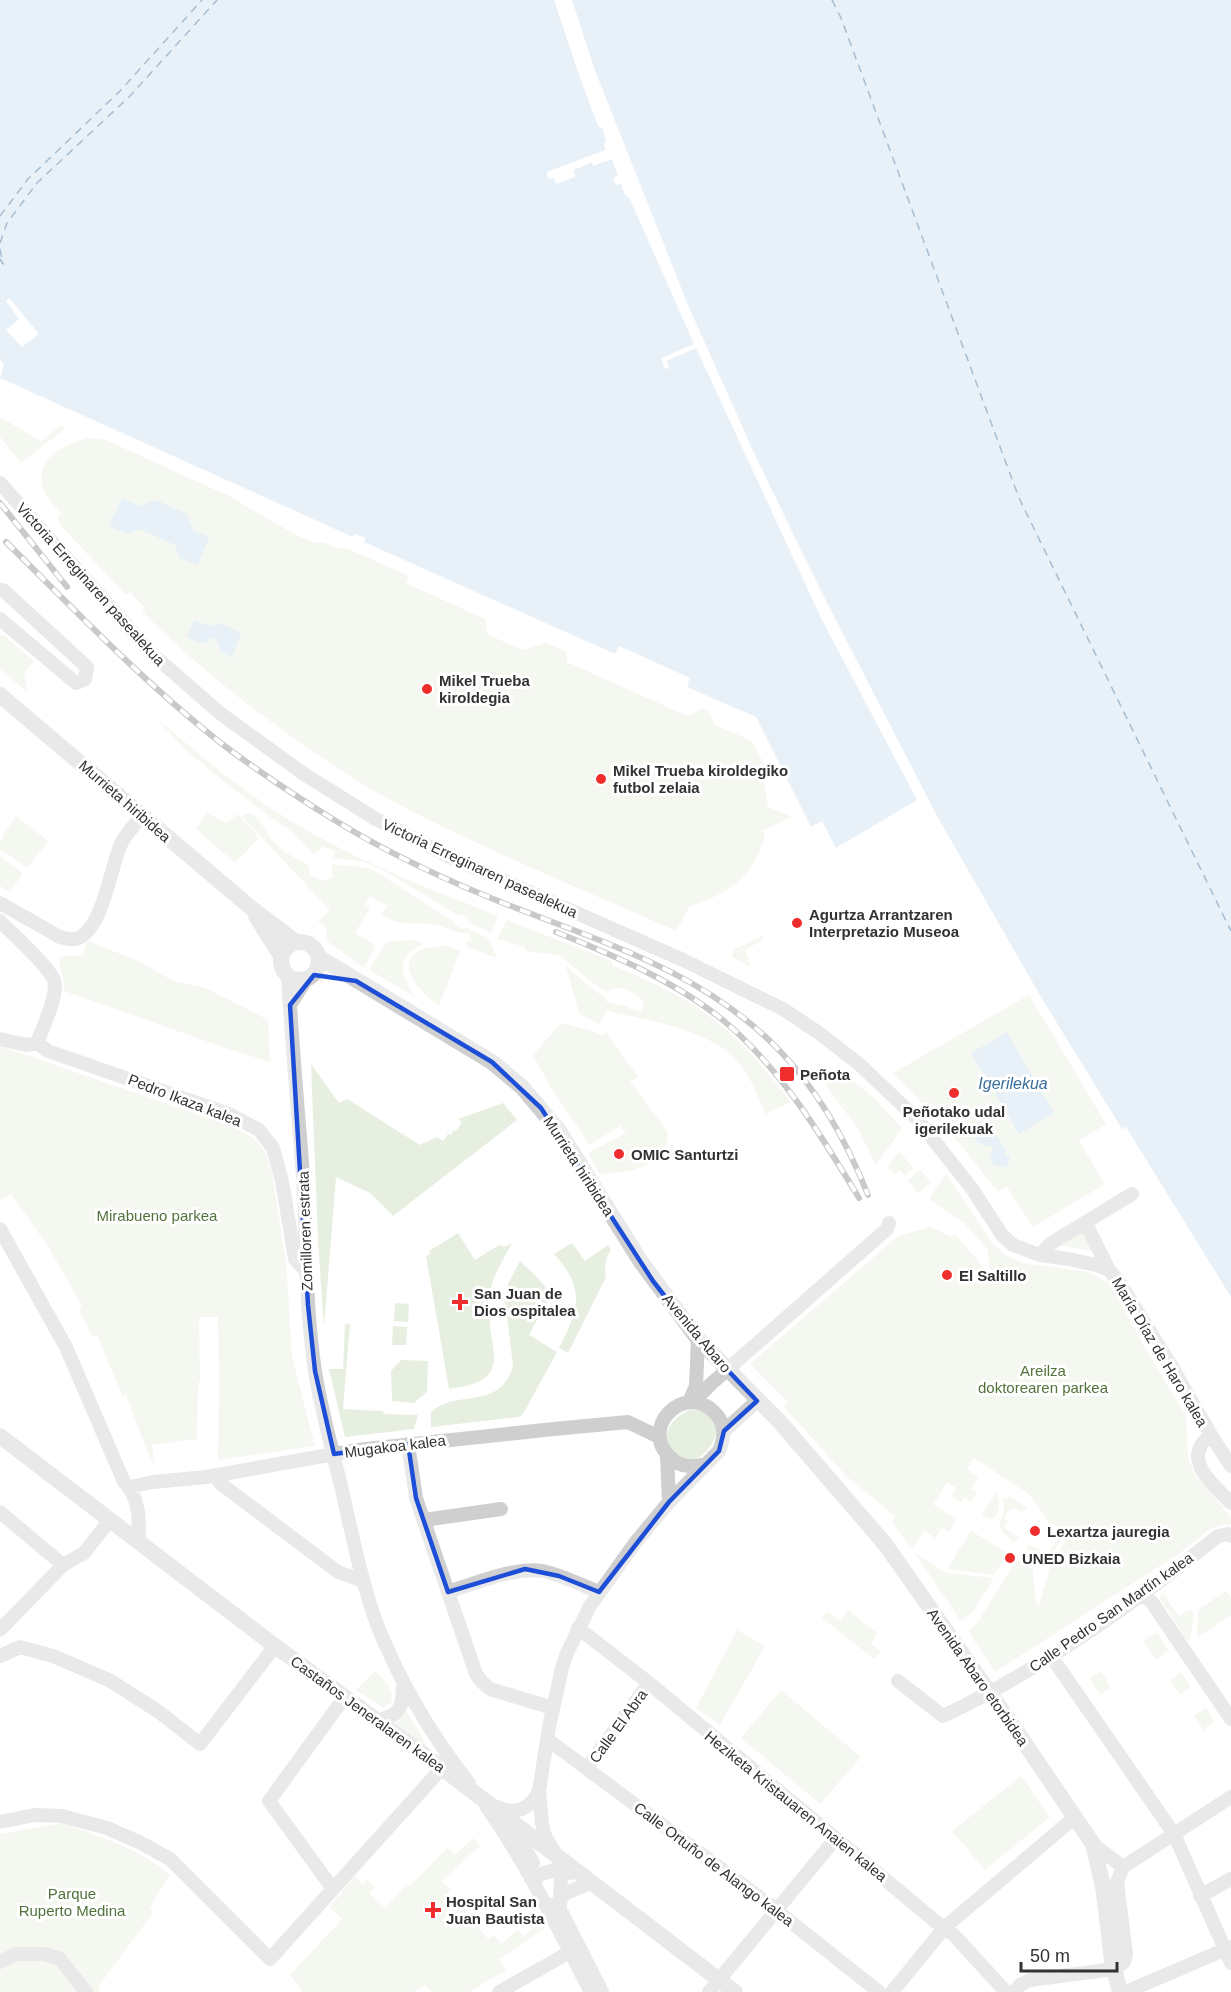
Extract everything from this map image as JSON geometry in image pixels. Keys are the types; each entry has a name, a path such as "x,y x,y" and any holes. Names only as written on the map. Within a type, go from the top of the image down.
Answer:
{"street":[{"name":"Victoria Erreginaren pasealekua","path":"0,483 151,653 221,714 304,774 374,818 448,856 683,960 783,1009 859,1064 917,1119 973,1190 1002,1235 1012,1245 1040,1255 1068,1259 1109,1270"},
{"path":"0,590 3,590 87,667 85,679 76,683 0,619"},
{"name":"Murrieta hiribidea","path":"0,695 250,907 296,942"},
{"path":"0,903 60,937 69,940 82,937 98,913 123,841 142,816"},
{"name":"Murrieta hiribidea","path":"250,907 281,956"},
{"path":"0,921 46,968 54,982 53,999 37,1043"},
{"path":"290,1005 310,977 318,970 320,958 309,944 296,942 287,947 281,956 282,967 288,977 294,979 310,977"},
{"name":"Murrieta hiribidea","path":"320,958 492,1062 522,1088 559,1131 641,1262"},
{"name":"Zomilloren estrata","path":"288,977 303,1178 306,1271 315,1371 363,1581 378,1627 418,1712 537,1879"},
{"name":"Murrieta hiribidea","path":"310,977 356,981"},
{"name":"Pedro Ikaza kalea","path":"0,1039 27,1045 37,1043 48,1051 229,1114 260,1130 273,1148 282,1181 295,1259 306,1271"},
{"path":"1040,1255 1050,1244 1132,1194"},
{"path":"691,1402 887,1229 889,1223"},
{"name":"María Díaz de Haro kalea","path":"1080,1226 1088,1228 1109,1270 1118,1280 1231,1466"},
{"path":"0,1229 66,1347 124,1482 130,1487 137,1506 138,1542"},
{"name":"Avenida Abaro","path":"641,1262 699,1339 757,1401"},
{"path":"691,1402 696,1386 699,1339"},
{"path":"724,1431 757,1401"},
{"name":"Avenida Abaro etorbidea","path":"757,1401 779,1421 885,1544 1093,1844 1103,1886 1114,1969 1120,1992"},
{"path":"602,1992 560,1904 560,1865 545,1836 542,1824 539,1791 547,1739 562,1668 578,1628 599,1592 669,1502 720,1451 724,1431 716,1413 708,1407 691,1402 679,1404 671,1410 660,1426 659,1437 667,1455 669,1502"},
{"name":"Mugakoa kalea","path":"130,1487 408,1444 628,1422 659,1437"},
{"path":"1211,1435 1198,1451 1198,1459 1202,1471 1213,1486 1231,1503"},
{"name":"Castaños Jeneralaren kalea","path":"0,1436 344,1698 442,1768 512,1822 560,1865 586,1879 714,1986 735,1992"},
{"path":"408,1444 416,1498 476,1674 490,1689 553,1708"},
{"path":"667,1455 684,1466 706,1464"},
{"path":"215,1475 221,1485 338,1572 363,1581"},
{"path":"424,1520 501,1509"},
{"path":"0,1512 63,1565"},
{"path":"20,1647 17,1640 2,1628 63,1565 84,1552 110,1520"},
{"name":"Calle Pedro San Martín kalea","path":"898,1681 943,1716 990,1694 1051,1656 1141,1595 1218,1536 1231,1536"},
{"path":"448,1592 525,1569 542,1570 559,1575 599,1592"},
{"path":"1141,1595 1151,1601 1231,1719"},
{"name":"Heziketa Kristauaren Anaien kalea","path":"578,1628 649,1683 934,1921 945,1927 1006,1992"},
{"path":"0,1656 20,1647 53,1656 109,1680 159,1712 201,1744 275,1646"},
{"path":"1051,1656 1174,1834 1200,1896 1228,1948 1231,1963"},
{"path":"375,1721 396,1714 400,1709 403,1683"},
{"name":"Calle El Abra","path":"587,1768 649,1683"},
{"path":"333,1889 268,1801 344,1698"},
{"name":"Calle Ortuño de Alango kalea","path":"547,1739 776,1910 879,1992"},
{"path":"0,1822 35,1815 62,1815 107,1828 139,1842 170,1859 270,1959 442,1768"},
{"path":"483,1801 512,1812 530,1805 539,1791"},
{"path":"1014,1992 1020,1985 1030,1980 1114,1969 1124,1962 1126,1954 1117,1881 1123,1867 1231,1797"},
{"path":"892,1992 945,1927 1074,1818"},
{"path":"512,1822 570,1952 591,1992"},
{"path":"714,1986 836,1838"},
{"path":"1093,1844 1123,1867"},
{"path":"537,1879 560,1865"},
{"path":"537,1879 553,1904 560,1904"},
{"path":"560,1904 566,1893 586,1879"},
{"path":"1200,1896 1231,1879"},
{"path":"1126,1992 1228,1948"},
{"path":"499,1992 570,1952"},
{"path":"0,1962 16,1954 44,1954 60,1959 87,1992"}],"highlighted area":[{"path":"314,975 356,981 492,1062 541,1108 653,1281 698,1339 757,1401 724,1431 719,1451 669,1502 599,1592 559,1576 525,1569 448,1592 416,1498 408,1444 334,1454 331,1446 315,1371 308,1305 290,1005"}],"green space":[{"path":"0,417 41,441 60,426 66,428 21,463 0,437"},
{"name":"Mikel Trueba kiroldegia","path":"89,438 106,440 229,496 296,535 340,549 346,548 409,576 406,583 485,619 488,635 524,650 546,643 567,652 567,662 687,716 703,708 709,711 715,725 752,741 768,772 764,779 768,807 792,817 762,831 765,835 760,849 747,872 728,889 690,906 676,931 489,849 379,794 294,738 202,667 156,626 142,611 145,608 130,592 126,595 62,527 57,517 61,513 43,488 44,465 55,452"},
{"path":"2,634 34,661 24,674 28,693 0,669 0,636"},
{"path":"153,715 228,778 289,820 379,867 498,916 491,933 383,870 362,861 334,858 333,850 323,847 313,854 290,830 271,818 185,749"},
{"path":"207,813 226,823 238,814 259,838 235,863 196,829"},
{"path":"251,813 276,844 308,865 310,875 323,881 333,877 332,865 372,869 454,922 455,925 488,938 497,958 467,947 466,942 471,940 469,933 460,933 433,924 402,923 389,919 381,915 387,906 370,896 365,905 370,908 355,933 376,946 364,968 327,941 326,928 318,921 330,910 244,819 243,814"},
{"path":"16,816 48,841 27,868 0,849 0,840 4,838 3,835"},
{"path":"0,856 23,873 10,892 0,886"},
{"path":"507,920 612,961 612,965 662,987 695,1006 740,1043 791,1102 765,1114 751,1081 736,1060 703,1037 665,1024 606,1010 600,1025 579,1013 566,966 608,1002 641,1011 644,1001 621,988 607,992 559,955 525,951 525,947 497,939"},
{"path":"762,936 764,939 745,950 751,967 732,957 733,950"},
{"path":"413,940 424,944 408,955 403,967 406,981 415,997 369,970 386,942"},
{"path":"87,941 139,961 173,981 206,988 268,1020 270,1062 64,991 59,957 83,955"},
{"path":"445,945 460,951 439,1005 418,987 409,971 409,963 413,956 421,950"},
{"name":"Peñotako udal igerilekuak","path":"1029,995 1106,1124 1079,1141 1105,1184 1033,1227 1007,1187 998,1192 950,1132 893,1073"},
{"path":"561,1023 601,1035 606,1032 638,1077 630,1081 668,1133 665,1152 658,1158 635,1169 600,1174 588,1153 626,1133 620,1126 590,1145 551,1088 533,1055"},
{"name":"Mirabueno parkea","path":"0,1046 234,1127 256,1140 264,1150 272,1171 286,1262 292,1357 315,1446 218,1460 218,1317 199,1317 200,1382 198,1383 197,1439 152,1445 155,1465 151,1461 126,1395 122,1395 97,1335 92,1336 79,1309 82,1306 49,1248 11,1194 0,1201"},
{"path":"311,1064 339,1103 347,1099 420,1145 437,1137 443,1141 448,1134 451,1135 454,1130 456,1131 462,1122 458,1119 503,1103 517,1120 393,1216 370,1193 336,1177 324,1327 318,1240"},
{"path":"839,1069 872,1096 902,1128 876,1165 857,1127 826,1086"},
{"path":"899,1152 914,1168 905,1176 900,1170 894,1174 887,1167"},
{"path":"920,1170 931,1182 918,1193 907,1181"},
{"name":"Areilza doktorearen parkea","path":"946,1174 993,1244 1007,1256 1024,1263 1089,1272 1111,1284 1145,1348 1186,1415 1188,1458 1195,1475 1231,1517 1231,1525 1224,1524 1210,1529 1180,1553 995,1672 968,1631 978,1622 1016,1560 1033,1569 1036,1604 1039,1606 1051,1564 1068,1536 1065,1533 1047,1563 1026,1550 1029,1544 1048,1554 1062,1530 1048,1521 1029,1494 974,1458 967,1469 978,1477 971,1489 977,1493 971,1502 964,1497 961,1502 951,1496 956,1488 947,1483 933,1504 956,1519 949,1532 942,1528 935,1538 924,1531 913,1547 907,1543 892,1522 895,1516 847,1477 784,1407 788,1402 750,1364 898,1236 930,1227 952,1237 955,1234 991,1276 988,1250 964,1223 929,1199"},
{"path":"1081,1231 1092,1251 1059,1245"},
{"path":"458,1233 475,1260 499,1245 505,1247 512,1243 495,1274 491,1287 489,1306 494,1357 491,1371 476,1383 449,1389 426,1256 431,1253 429,1251"},
{"path":"572,1243 585,1261 608,1245 611,1250 607,1256 606,1277 568,1353 559,1348 575,1310 575,1289 571,1278 554,1254"},
{"path":"520,1261 541,1282 548,1295 547,1302 529,1335 557,1352 523,1414 519,1417 431,1427 431,1412 442,1405 488,1394 498,1389 507,1380 513,1366 505,1300 508,1284"},
{"path":"395,1303 409,1304 408,1322 394,1321"},
{"path":"345,1324 350,1324 343,1409 418,1415 414,1429 345,1437 329,1369 343,1369"},
{"path":"393,1326 407,1327 406,1345 392,1345"},
{"path":"401,1360 428,1361 427,1392 414,1403 392,1401 391,1371"},
{"path":"693,1409 708,1414 715,1422 716,1432 705,1452 696,1459 686,1461 677,1457 671,1450 667,1443 667,1435 669,1428 679,1416"},
{"path":"996,1493 999,1504 996,1517 993,1519 981,1516"},
{"path":"1009,1496 1027,1508 1023,1513 1014,1508 1006,1516 1005,1520 1008,1521 1004,1528 1019,1538 1014,1543 1003,1532 999,1524 1004,1511 1003,1498 1006,1499"},
{"path":"971,1531 1008,1553 994,1575 947,1569"},
{"path":"914,1552 946,1573 994,1578 972,1613 961,1621"},
{"path":"1226,1591 1231,1598 1231,1615 1197,1638 1198,1610"},
{"path":"1162,1592 1179,1616 1190,1609 1194,1613 1190,1641 1187,1640 1160,1599"},
{"path":"848,1610 877,1633 871,1644 881,1651 874,1659 822,1618 827,1611 840,1621"},
{"path":"737,1630 765,1646 720,1725 696,1708"},
{"path":"1155,1633 1168,1649 1156,1660 1143,1641"},
{"path":"375,1671 392,1694 391,1703 383,1708 356,1690"},
{"path":"1101,1671 1111,1688 1100,1695 1089,1678"},
{"path":"1181,1672 1191,1687 1180,1695 1170,1680"},
{"path":"781,1690 861,1757 820,1804 741,1738"},
{"path":"1206,1708 1215,1722 1203,1730 1194,1716"},
{"path":"407,1712 432,1754 391,1724 399,1721"},
{"path":"1021,1776 1050,1817 985,1870 952,1831"},
{"name":"Parque Ruperto Medina","path":"62,1823 133,1851 170,1875 150,1907 153,1913 98,1987 101,1992 0,1992 0,1834"},
{"name":"Hospital San Juan Bautista","path":"473,1838 480,1846 442,1881 451,1890 445,1896 456,1908 461,1905 488,1939 494,1935 501,1944 518,1930 524,1936 533,1928 526,1920 535,1913 545,1928 499,1960 506,1970 469,1992 431,1992 426,1985 415,1992 303,1992 290,1975 342,1919 329,1907 355,1876 362,1885 367,1880 375,1887 369,1893 385,1908 407,1884 410,1886 447,1848 455,1855"}],"water":[{"path":"0,0 554,0 579,75 598,126 603,129 606,142 604,143 605,150 547,172 548,179 554,178 556,184 575,177 574,170 592,162 593,166 612,159 618,176 613,178 616,185 621,184 625,195 629,197 694,344 661,358 665,369 669,368 667,361 696,348 822,620 917,800 836,848 822,821 811,827 756,717 687,687 690,678 619,646 615,654 364,542 366,538 355,534 353,537 0,378 4,365 0,359"},
{"path":"572,0 1231,0 1231,1297 1126,1127 1122,1129 1041,997 937,816 821,591 754,453 688,305 594,68"},
{"path":"122,498 141,506 156,500 187,514 193,530 209,537 198,565 179,557 175,545 139,529 128,534 109,526"},
{"path":"194,620 209,626 220,623 241,633 232,657 221,652 216,639 213,638 203,644 187,637"},
{"name":"Igerilekua","path":"1007,1032 1054,1113 1019,1134 971,1053"},
{"path":"977,1122 990,1125 1006,1151 1005,1155 1010,1156 1007,1168 994,1165 990,1160 993,1147 979,1144 968,1129"}],"pier":[{"path":"9,298 39,334 22,347 6,330 19,319 6,301"}],"ferry route":[{"path":"0,216 28,179 120,91 202,0"},
{"path":"0,243 7,223 37,183 130,96 217,0"},
{"path":"832,0 841,18 1019,498 1231,931"},
{"path":"0,249 3,264 0,259"}],"railway":[{"path":"0,503 67,587"},
{"path":"6,542 115,649 200,726 256,769 323,813 424,869 655,964 688,981 750,1023 778,1049 819,1099 841,1136 868,1195"},
{"path":"556,932 622,960 665,982 724,1021 745,1040 782,1081 815,1127 859,1198"}],"place":[{"name":"Mikel Trueba kiroldegia","path":"427,689"},
{"name":"Mikel Trueba kiroldegiko futbol zelaia","path":"601,779"},
{"name":"Agurtza Arrantzaren Interpretazio Museoa","path":"797,923"},
{"name":"Peñota","path":"787,1074"},
{"name":"Peñotako udal igerilekuak","path":"954,1093"},
{"name":"OMIC Santurtzi","path":"619,1154"},
{"name":"El Saltillo","path":"947,1275"},
{"name":"San Juan de Dios ospitalea","path":"460,1302"},
{"name":"Lexartza jauregia","path":"1035,1531"},
{"name":"UNED Bizkaia","path":"1010,1558"},
{"name":"Hospital San Juan Bautista","path":"433,1910"}]}
